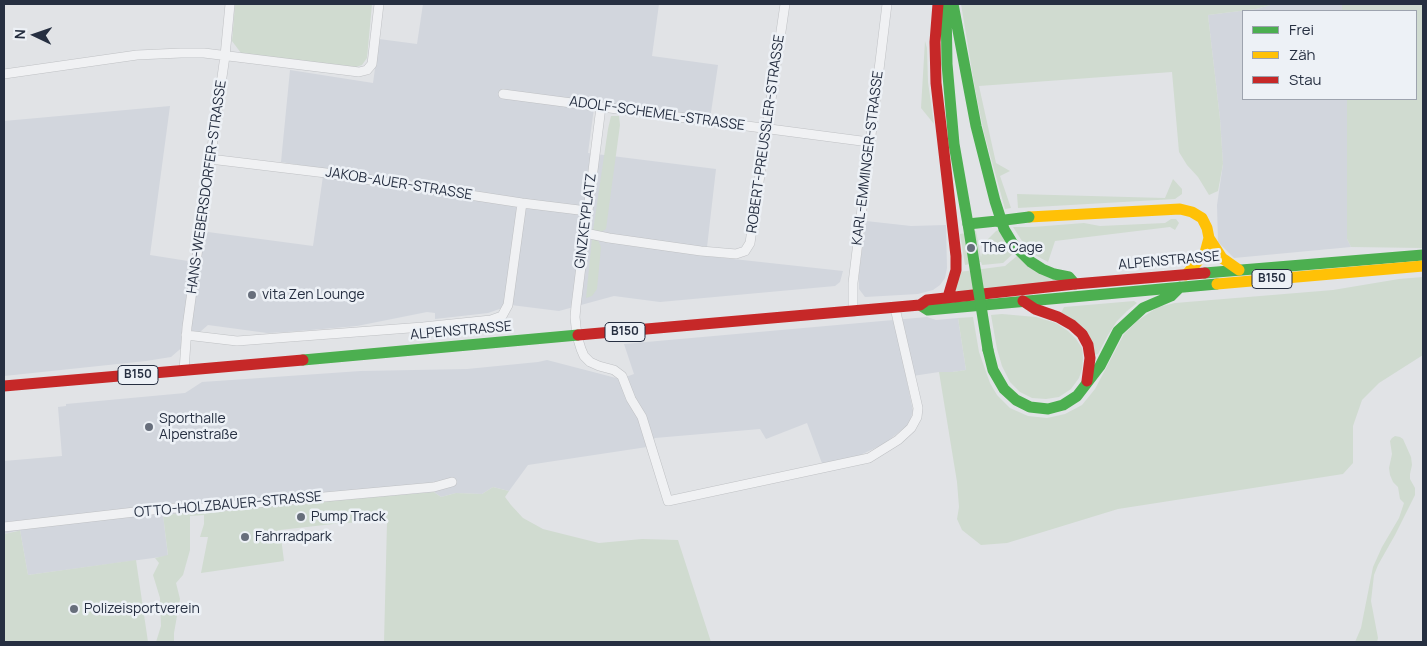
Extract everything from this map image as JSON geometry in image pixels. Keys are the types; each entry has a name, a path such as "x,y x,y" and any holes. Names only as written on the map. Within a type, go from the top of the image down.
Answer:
{"main road":[{"path":"938,4 935,42 936,82 956,256 956,270 948,298"},
{"path":"946,4 947,64 954,144 988,350 993,370 1004,389 1016,400 1030,407 1048,409 1063,405 1077,396 1100,366 1118,331 1143,308 1157,300 1171,296 1180,287"},
{"path":"953,4 976,126 1004,229 1013,244 1031,262 1054,274 1069,277 1075,284"},
{"path":"968,224 1029,217 1180,209 1192,212 1202,218 1210,238 1222,258 1239,270"},
{"path":"1186,275 1205,253 1210,238"},
{"name":"ALPENSTRASSE","path":"4,386 674,326 853,312 920,305 927,300 1075,284 1423,254"},
{"name":"ALPENSTRASSE","path":"920,305 928,310 1423,266"},
{"path":"1023,301 1035,309 1058,317 1072,325 1082,334 1088,345 1090,358 1087,383"}],"street":[{"name":"HANS-WEBERSDORFER-STRASSE","path":"184,371 186,335 225,56 230,4"},
{"path":"4,74 153,54 182,52 359,72 367,70 372,64 379,4"},
{"name":"ROBERT-PREUSSLER-STRASSE","path":"585,233 701,251 736,254 745,251 750,243 785,4"},
{"name":"KARL-EMMINGER-STRASSE","path":"853,312 853,283 886,4"},
{"name":"ADOLF-SCHEMEL-STRASSE","path":"503,94 869,142"},
{"name":"GINZKEYPLATZ","path":"577,336 576,306 601,107"},
{"name":"JAKOB-AUER-STRASSE","path":"210,158 587,211"},
{"name":"ALPENSTRASSE","path":"186,335 237,341 423,327 491,320 502,316 508,305 522,203"},
{"path":"577,336 584,356 590,362 614,370 622,376 631,399 642,417 668,501 869,458 898,440 911,428 917,417 918,408 895,308"},
{"name":"OTTO-HOLZBAUER-STRASSE","path":"4,527 161,509 192,509 434,487 452,482"}],"shaded area":[{"path":"235,4 372,4 367,58 362,65 353,68 241,53 232,41"},
{"path":"423,4 659,4 652,56 718,65 709,126 594,108 588,153 716,169 706,256 843,271 840,282 835,286 660,302 614,296 559,311 511,305 488,313 435,319 435,313 427,312 357,326 287,332 267,333 208,325 171,357 4,376 4,121 170,106 150,255 188,261 208,232 313,246 324,169 281,162 290,70 373,83 379,39 417,44"},
{"path":"961,4 1274,4 1256,9 1208,15 1220,119 1223,164 1218,191 1209,195 1179,152 1172,72 979,86 996,163 1010,171 1000,176 1011,208 1005,209 984,133"},
{"path":"1274,4 1342,4 1342,10 1248,10"},
{"path":"1342,4 1423,4 1423,248 1351,247 1347,239 1347,100 1417,100 1417,10 1342,10"},
{"path":"1242,11 1242,100 1347,100 1347,239 1351,247 1234,258 1218,242 1217,205 1223,164 1220,119 1208,15"},
{"path":"925,41 928,82 934,124 921,108"},
{"path":"611,116 619,116 620,125 606,229 601,232 593,231"},
{"path":"1173,179 1182,189 1182,194 1175,199 1018,208 1017,194 1165,198"},
{"path":"1171,219 1176,219 1179,223 1175,230 1170,227 1055,241 1048,262 1035,255 1022,241 1013,227 1084,223 1100,226 1165,223"},
{"path":"866,221 911,226 946,225 947,268 945,278 940,285 933,290 918,294 865,297 859,289 859,272"},
{"path":"1001,229 1015,252 1003,263 982,265 981,262 965,265 960,234 976,231 981,257 986,241 996,231"},
{"path":"592,238 598,240 601,247 597,289 592,296 586,298"},
{"path":"1018,255 1056,281 958,292 955,290 959,272 1005,266"},
{"path":"1423,277 1423,355 1379,383 1362,400 1353,426 1353,463 1343,474 1118,509 1007,543 981,545 962,530 957,519 959,507 957,482 939,372 966,370 958,318 973,317 979,352 990,383 997,395 1010,408 1028,416 1047,418 1065,414 1082,405 1095,389 1124,334 1137,321 1158,307 1175,303 1333,290"},
{"path":"1134,301 1137,303 1117,321 1098,354 1095,355 1061,313 1064,307"},
{"path":"991,315 1036,317 1056,323 1076,339 1082,348 1082,369 1079,378 1071,389 1059,397 1046,399 1032,398 1020,392 1010,382 1002,366 997,349"},
{"path":"927,317 936,320 958,318 966,370 906,377 913,411 909,424 884,444 856,457 823,466 807,423 766,439 760,429 655,438 647,447 528,465 509,491 493,487 482,494 456,493 441,497 434,492 163,515 168,556 28,575 20,530 4,534 4,461 62,456 58,407 66,406 66,404 185,393 202,382 361,371 467,369 547,360 620,379 634,374 624,344"},
{"path":"1395,436 1403,439 1411,457 1410,479 1415,488 1415,495 1374,575 1371,601 1378,638 1377,642 1355,642 1361,628 1373,567 1399,518 1404,503 1400,499 1398,487 1393,482 1389,468 1392,454 1390,441"},
{"path":"493,487 509,491 505,497 511,505 523,518 543,529 599,543 642,539 678,540 711,642 384,642 387,522 342,523 280,530 284,561 201,573 208,537 200,537 204,524 204,515 190,516 190,550 183,575 176,583 180,599 174,642 156,642 161,626 160,598 153,575 159,563 155,558 168,555 163,515 434,492 441,497 456,493 482,494"},
{"name":"Polizeisportverein","path":"20,530 28,575 136,560 148,642 4,642 4,534"}],"traffic: fast":[{"path":"946,4 947,64 954,144 968,224 997,221"},
{"path":"953,4 976,126 1004,229 1013,244 1031,262 1054,274 1069,277 1075,284"},
{"path":"997,221 1029,217"},
{"path":"968,224 988,350"},
{"path":"1205,273 1423,255"},
{"path":"920,305 928,310 1217,284"},
{"path":"988,350 993,370 1004,389 1016,400 1030,407 1048,409 1063,405 1077,396 1100,366 1118,331 1143,308 1171,296 1180,287"},
{"path":"303,360 578,335"}],"traffic: slow":[{"path":"1029,217 1180,209 1192,212 1202,218 1209,238 1222,258 1239,270"},
{"path":"1186,275 1205,253 1209,238"},
{"path":"1217,284 1423,266"}],"traffic: jam":[{"path":"938,4 935,42 936,83 956,256 956,270 948,297"},
{"path":"920,305 927,300 1075,284 1205,273"},
{"path":"1023,301 1035,309 1058,317 1072,325 1082,334 1088,345 1090,358 1087,381"},
{"path":"578,335 920,305"},
{"path":"4,386 303,360"}],"place":[{"name":"The Cage","path":"971,248"},
{"name":"vita Zen Lounge","path":"252,295"},
{"name":"Sporthalle Alpenstraße","path":"149,427"},
{"name":"Pump Track","path":"301,517"},
{"name":"Fahrradpark","path":"245,537"},
{"name":"Polizeisportverein","path":"74,609"}]}
